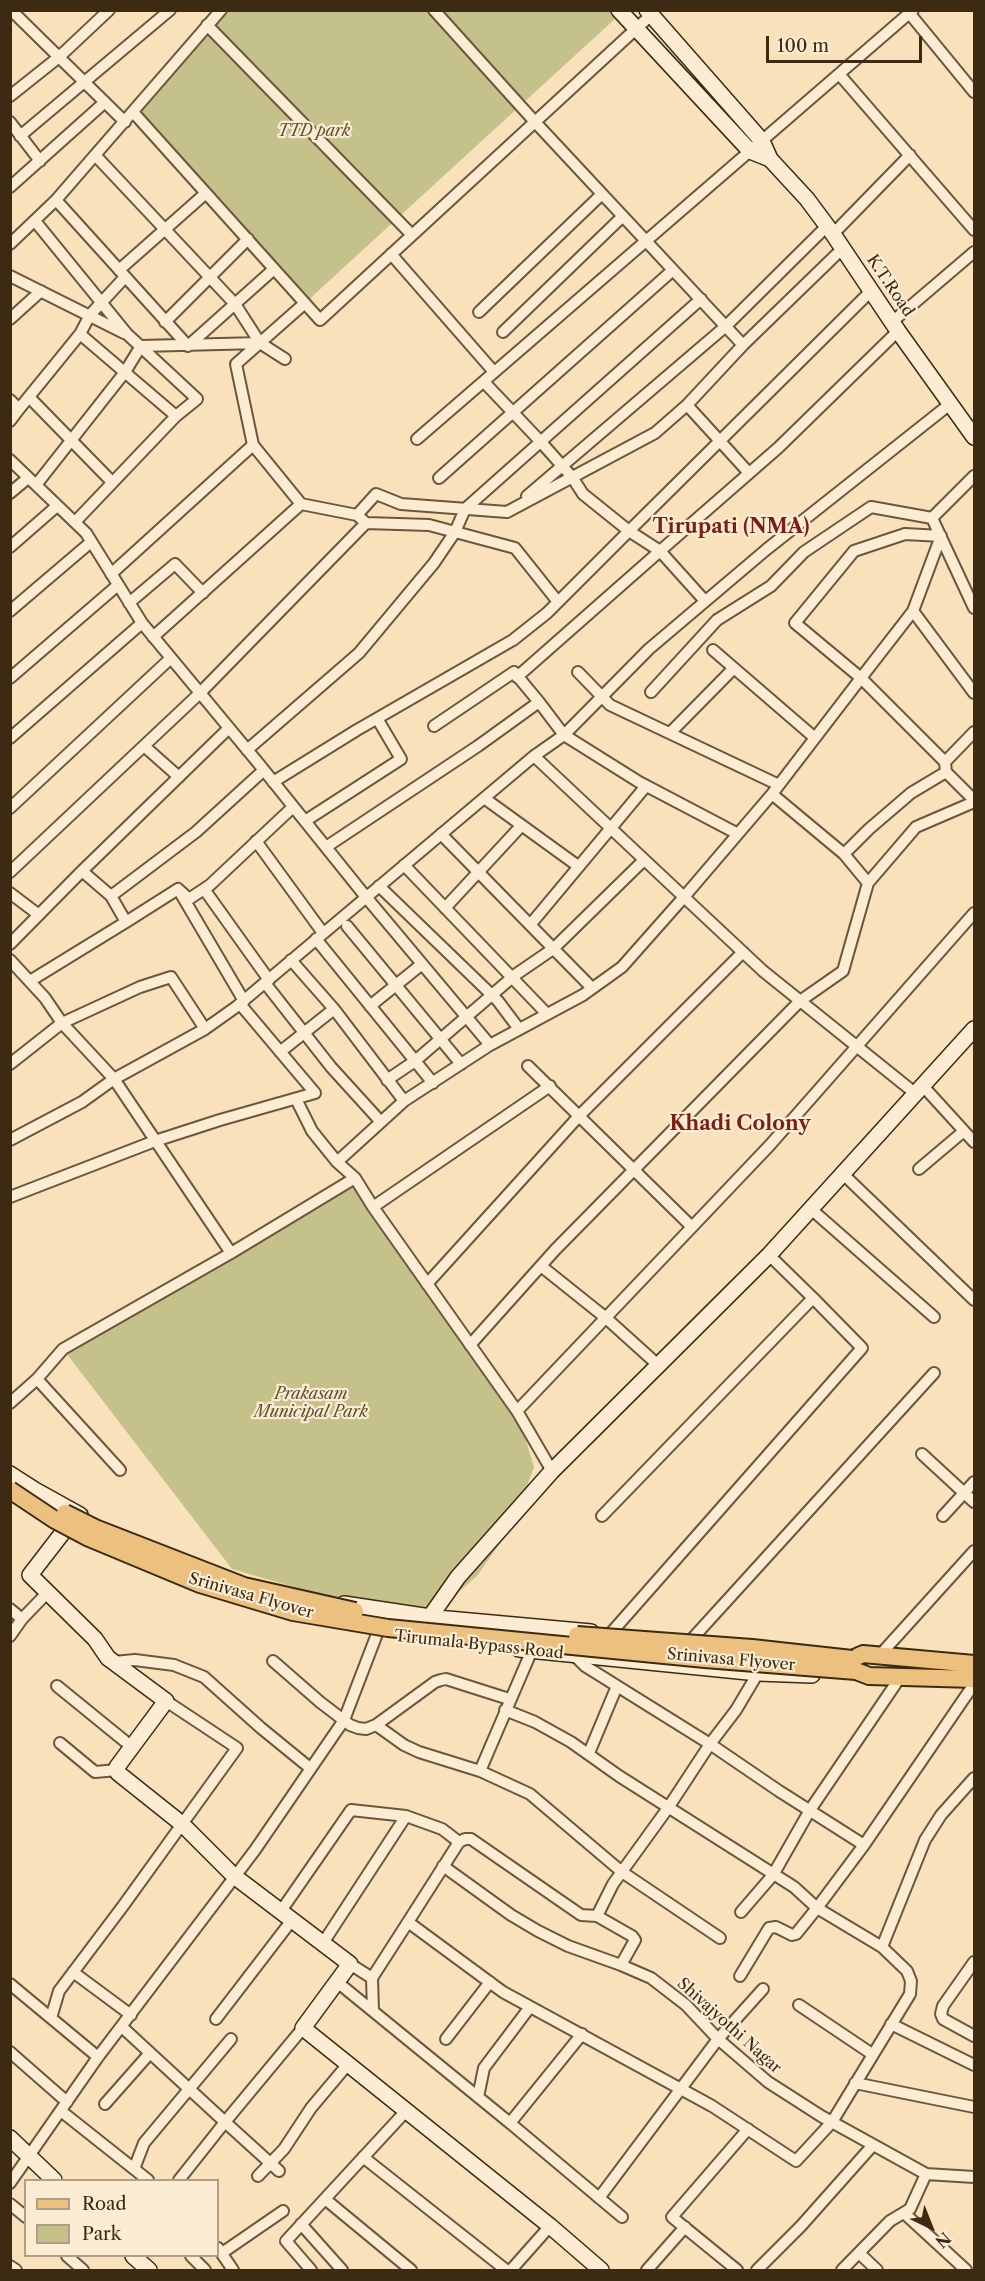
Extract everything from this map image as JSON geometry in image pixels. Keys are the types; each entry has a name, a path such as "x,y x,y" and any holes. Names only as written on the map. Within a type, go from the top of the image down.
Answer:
{"main road":[{"name":"Srinivasa Flyover","path":"10,1479 59,1510 95,1528 191,1567 244,1586 360,1612 434,1623 752,1648 860,1665"},
{"name":"Srinivasa Flyover","path":"10,1490 55,1520 87,1537 200,1584 294,1612 388,1628 705,1659 860,1665"},
{"name":"Tirumala Bypass Road","path":"860,1665 880,1655 975,1664"},
{"name":"Tirumala Bypass Road","path":"860,1665 901,1676 975,1679"}],"street":[{"path":"11,10 124,122"},
{"path":"10,96 59,57 109,10"},
{"path":"20,136 170,10"},
{"path":"10,244 56,200 221,10"},
{"path":"434,10 743,345"},
{"name":"K.T.Road","path":"619,10 635,30 770,159 807,200 843,248 895,327 950,404 974,433"},
{"path":"417,439 912,12 975,92"},
{"path":"133,112 320,320 635,30 649,13"},
{"name":"K.T.Road","path":"649,13 756,146"},
{"path":"207,25 412,235"},
{"path":"839,74 975,230"},
{"path":"10,187 105,102"},
{"path":"10,122 40,161"},
{"path":"95,155 235,304 260,343 285,359"},
{"path":"511,510 726,326 910,155"},
{"path":"10,421 80,334 90,316 102,303 122,273 165,228 206,193"},
{"path":"479,312 602,194"},
{"path":"56,200 188,346"},
{"path":"503,332 622,216"},
{"path":"35,221 127,334 197,399 176,416 75,522"},
{"path":"165,322 248,239"},
{"path":"357,515 376,494 401,504 507,512 655,433 687,405 743,345 843,248"},
{"path":"517,677 778,448 895,327 975,252"},
{"path":"391,254 494,372"},
{"path":"188,346 274,269"},
{"path":"439,478 673,270"},
{"path":"10,276 127,334"},
{"path":"10,319 41,291"},
{"path":"273,782 513,640 558,602 871,291"},
{"path":"247,750 359,653 434,563 455,532 465,509 700,299"},
{"path":"305,303 236,364 253,445 301,504 357,515 366,523 429,525 515,548 558,602"},
{"path":"80,334 176,416"},
{"path":"141,347 260,343"},
{"path":"10,493 32,481 71,441 125,372 141,347"},
{"path":"484,382 572,477 583,494 629,531 660,551 705,601"},
{"path":"29,397 112,482"},
{"path":"10,400 19,409"},
{"path":"10,1140 82,1102 114,1079 205,1029 242,1002 534,756 564,735 649,649 705,601 950,404"},
{"path":"687,405 749,473"},
{"path":"111,574 253,445"},
{"path":"10,460 75,522 91,542 153,637 490,1045"},
{"path":"932,518 975,476"},
{"path":"153,637 301,504"},
{"path":"10,547 57,506"},
{"path":"651,692 717,620 771,586 804,552 871,507 932,518"},
{"path":"932,518 975,608"},
{"path":"10,872 200,693 366,523"},
{"path":"470,1345 541,1266 800,1001 843,971 868,884 916,827 975,801 861,678 795,623 854,551 905,534 941,536"},
{"path":"337,1162 404,1101 490,1045 592,988 622,967 776,790 914,611 941,536"},
{"path":"10,611 91,542"},
{"path":"129,603 175,564 203,592"},
{"path":"10,678 118,585"},
{"path":"914,611 975,693"},
{"path":"10,738 142,623"},
{"path":"713,650 815,738"},
{"path":"10,808 171,658"},
{"path":"670,733 734,668"},
{"path":"434,726 514,672 564,735 646,786 738,834"},
{"path":"578,672 610,705 670,733 776,790 844,854 868,884"},
{"path":"326,847 478,746 539,702"},
{"path":"305,821 401,759 378,720"},
{"path":"10,944 229,728"},
{"path":"844,854 869,829 945,767 975,732"},
{"path":"144,746 179,777"},
{"path":"534,756 743,952 857,1047 919,1090 975,1142"},
{"path":"111,896 196,832 264,770"},
{"path":"530,924 646,786"},
{"path":"484,798 578,866"},
{"path":"178,889 189,899 204,889 293,807"},
{"path":"445,908 521,826"},
{"path":"441,834 592,988"},
{"path":"256,842 370,1006 433,1083"},
{"path":"387,1080 441,1040 512,978 553,949 644,860"},
{"path":"404,865 546,1014"},
{"path":"82,871 111,896 126,922"},
{"path":"379,886 492,996 519,1029"},
{"path":"30,981 178,889"},
{"path":"10,1197 155,1141 315,1093 242,1002 178,889"},
{"path":"204,889 304,1033 330,1067 381,1122"},
{"path":"10,893 39,915"},
{"path":"518,1411 692,1227 857,1047 975,913"},
{"path":"346,926 461,1065"},
{"path":"427,1284 579,1116 743,952"},
{"path":"10,960 30,981 62,1023 114,1079 231,1253"},
{"path":"291,960 334,1009 404,1101"},
{"path":"370,1006 422,964"},
{"path":"10,1064 62,1023 140,987 171,977 205,1029"},
{"path":"280,1052 334,1009"},
{"path":"428,1637 429,1617 458,1577 552,1471 769,1255 975,1029"},
{"path":"528,1066 692,1227"},
{"path":"373,1207 550,1086"},
{"path":"296,1099 312,1131 337,1162 356,1178 373,1207 518,1411 552,1471"},
{"path":"919,1170 964,1131"},
{"path":"843,1174 975,1300"},
{"path":"10,1403 37,1379 63,1349 356,1178"},
{"path":"811,1209 933,1317"},
{"path":"611,1633 862,1348 769,1255"},
{"path":"541,1266 606,1318 658,1365"},
{"path":"602,1516 813,1298"},
{"path":"692,1639 933,1373"},
{"path":"37,1379 120,1470"},
{"path":"922,1454 975,1502"},
{"name":"Tirumala Bypass Road","path":"10,1474 94,1522 231,1574 360,1607 429,1617 692,1639 860,1665"},
{"path":"944,1515 975,1482"},
{"name":"Tirumala Bypass Road","path":"10,1497 88,1546 216,1597 288,1617 377,1634 428,1637 568,1655 758,1673 860,1665"},
{"path":"51,2018 59,1991 237,1748 166,1701 108,1658 95,1639 30,1575 77,1513"},
{"path":"880,1655 975,1551"},
{"path":"10,1636 48,1592"},
{"path":"10,1610 22,1620"},
{"path":"10,2183 98,2057 255,1850 344,1720 377,1634"},
{"path":"480,1771 532,1650"},
{"path":"568,1655 574,1656 585,1666 710,1744 864,1845"},
{"path":"114,1662 135,1660 174,1665 204,1677 310,1768"},
{"path":"273,1661 344,1720 358,1728 366,1729 376,1725 435,1682 446,1679 509,1699"},
{"path":"597,1916 613,1884 736,1710 758,1673"},
{"path":"741,1912 773,1875 810,1810 901,1676"},
{"path":"740,1976 769,1929 776,1927 792,1935 796,1934 817,1908 864,1845 975,1684"},
{"path":"57,1686 132,1747"},
{"path":"589,1754 618,1686"},
{"path":"117,1770 166,1701"},
{"path":"408,1922 489,1982 530,2007 681,2089 796,2161 832,2122 910,1994 911,1981 908,1971 882,1947 817,1908 794,1887 668,1808 589,1754 535,1722 505,1710"},
{"path":"376,1725 404,1745 419,1752 480,1771 530,1794 622,1872 720,1938"},
{"path":"60,1743 95,1772 117,1770 182,1824 234,1876 350,1964 372,1978"},
{"path":"882,1947 926,1840 941,1815 975,1778"},
{"path":"216,2019 286,1916 351,1810 406,1816 442,1829 459,1842"},
{"path":"323,1943 406,1816"},
{"path":"373,2011 372,1978 459,1842 471,1839 581,1915 597,1916 632,1936 634,1940 621,1965"},
{"name":"Shivajyothi Nagar","path":"443,1866 511,1915 538,1931 568,1946 621,1965 662,1986 701,2018 718,2038 783,2094 926,2174"},
{"path":"975,1962 943,2006 941,2014 943,2019 975,2036"},
{"path":"181,2179 303,2028 350,1964"},
{"path":"73,1972 131,2015"},
{"path":"336,1981 622,2217"},
{"path":"446,2039 489,1982"},
{"path":"10,1984 98,2057"},
{"path":"599,2198 718,2038 763,1989"},
{"path":"799,2005 872,2054"},
{"path":"478,2097 484,2068 530,2007"},
{"path":"891,2024 975,2065"},
{"path":"122,2027 279,2171"},
{"path":"303,2028 550,2226 601,2271"},
{"path":"510,2123 582,2034"},
{"path":"134,2169 144,2143 231,2039"},
{"path":"10,2052 64,2107 146,2179"},
{"path":"105,2104 150,2053"},
{"path":"258,2176 284,2149 311,2108 348,2064"},
{"path":"855,2083 975,2107"},
{"path":"311,2271 286,2241 406,2111"},
{"path":"737,2271 672,2217 748,2129"},
{"path":"10,2138 52,2179"},
{"path":"757,2271 801,2226 873,2145"},
{"path":"363,2157 506,2271"},
{"path":"842,2271 890,2221 910,2209 926,2174 975,2177"},
{"path":"325,2199 411,2271"},
{"path":"10,2204 24,2215"},
{"path":"233,2271 220,2250 283,2211"},
{"path":"904,2213 966,2271"},
{"path":"301,2224 342,2271"},
{"path":"511,2271 550,2226"},
{"path":"647,2271 685,2227"},
{"path":"859,2253 877,2271"},
{"path":"68,2257 84,2271"},
{"path":"135,2257 149,2271"},
{"path":"192,2257 205,2271"},
{"path":"10,2266 16,2271"}],"green space":[{"name":"TTD park","path":"611,10 617,17 305,303 133,112 223,11"},
{"name":"Prakasam Municipal Park","path":"355,1178 517,1411 534,1467 512,1526 477,1576 430,1617 318,1594 232,1569 63,1349"}],"district":[{"name":"Tirupati (NMA)","path":"731,527"},
{"name":"Khadi Colony","path":"740,1124"}]}
